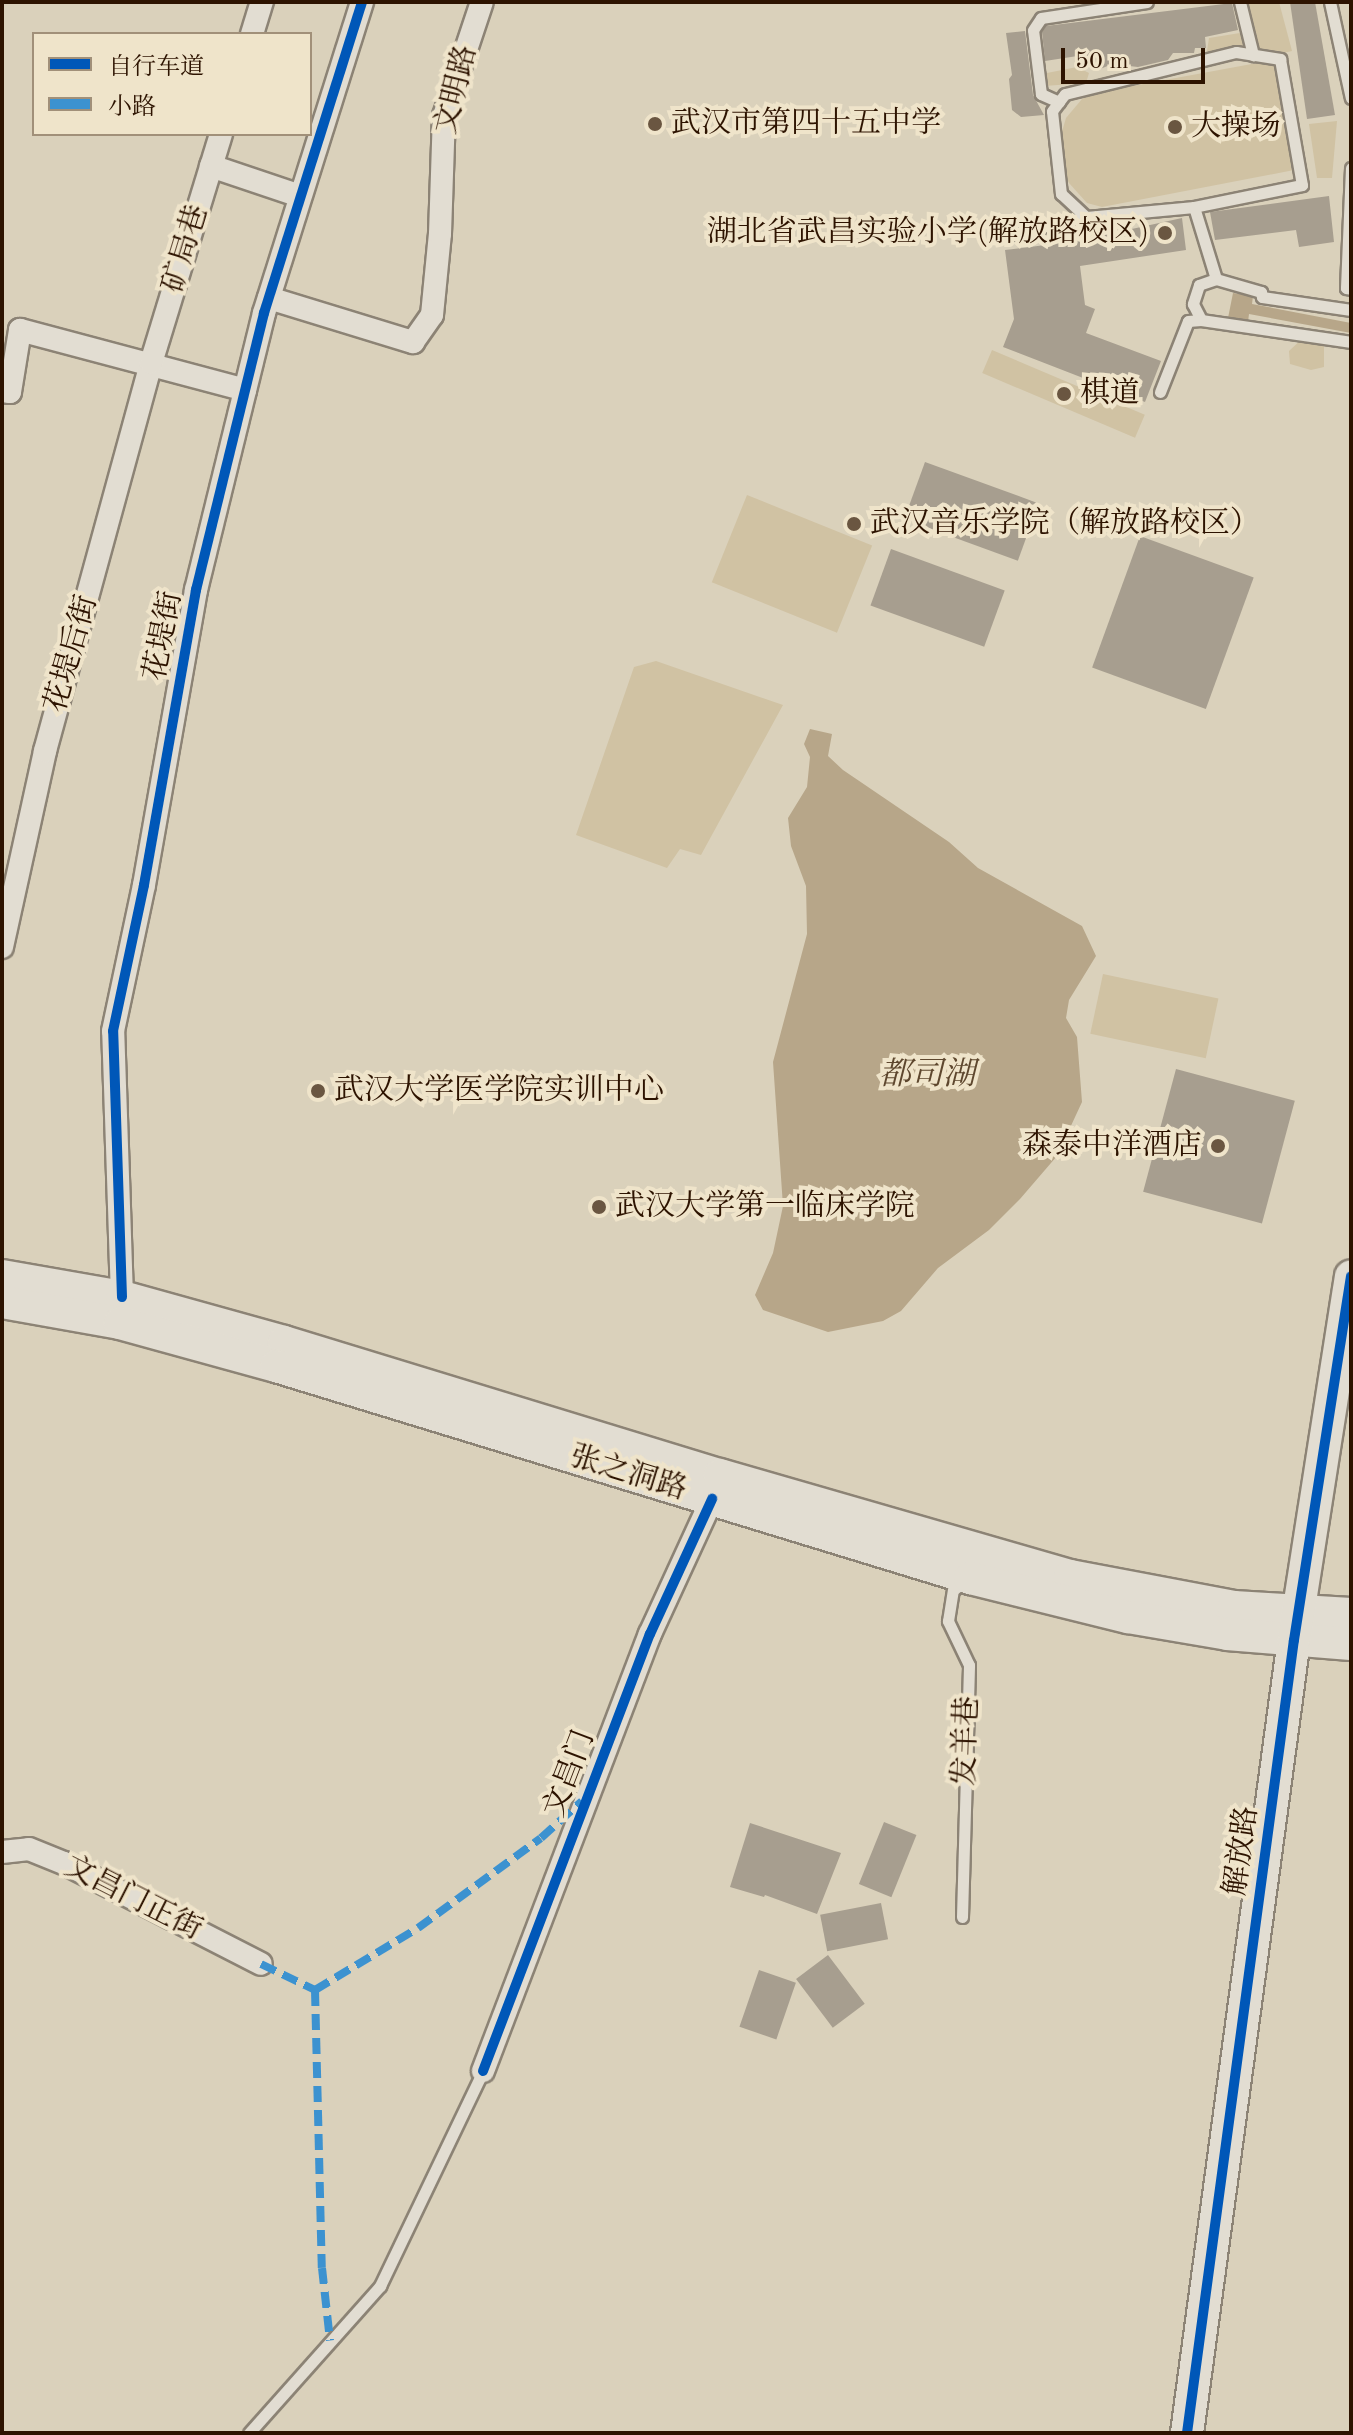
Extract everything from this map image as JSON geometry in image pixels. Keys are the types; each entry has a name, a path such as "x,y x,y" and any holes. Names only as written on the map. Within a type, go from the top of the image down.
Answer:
{"main road":[{"name":"张之洞路","path":"2,1276 122,1297 1070,1576 1234,1607 1351,1644"},
{"name":"解放路","path":"1187,2433 1296,1626 1351,1276"},
{"name":"张之洞路","path":"2,1302 120,1323 276,1366 970,1578 1128,1617 1227,1634 1296,1626 1351,1614"}],"street":[{"path":"253,32 262,2"},
{"name":"花堤街","path":"122,1297 113,1031 144,885 191,612 269,298 362,2"},
{"name":"文明路","path":"269,298 413,342 432,315 444,116 482,2"},
{"name":"矿局巷","path":"151,363 220,136"},
{"path":"211,166 300,196"},
{"path":"2,391 10,392 20,330 245,390"},
{"name":"花堤后街","path":"2,947 45,751 151,363"},
{"name":"文昌门","path":"483,2071 650,1634 712,1499"},
{"name":"文昌门正街","path":"2,1852 29,1849 64,1863 261,1964"}],"lane":[{"path":"1059,102 1041,94 1033,30 1041,18 1147,2"},
{"path":"1240,2 1253,55"},
{"path":"1330,2 1351,98"},
{"path":"1011,234 1086,217 1194,207 1302,185 1280,59 1236,52 1065,94 1052,111 1061,194 1086,217"},
{"path":"1351,168 1346,288 1351,289"},
{"path":"1194,207 1216,279"},
{"path":"1201,320 1193,304 1199,285 1216,279 1261,292 1262,297 1351,310"},
{"path":"1160,392 1188,321 1201,320 1351,342"},
{"name":"发羊巷","path":"962,1917 969,1665 948,1621 953,1590 970,1578"},
{"path":"249,2433 380,2286 483,2071"}],"shaded area":[{"path":"1242,2 1279,2 1292,51 1257,59"},
{"path":"1240,33 1246,36 1244,47 1236,45 1211,54 1207,51 1209,38"},
{"name":"大操场","path":"1274,60 1294,170 1102,207 1087,203 1069,183 1061,167 1061,135 1066,118 1082,99 1100,92"},
{"path":"1077,67 1089,73 1086,83 1044,86 1047,73"},
{"path":"1337,121 1332,178 1317,178 1309,124"},
{"path":"1304,337 1316,337 1324,345 1324,367 1311,370 1290,364 1289,351"},
{"name":"棋道","path":"992,350 1145,415 1135,438 982,373"},
{"path":"747,495 872,546 837,633 712,582"},
{"path":"656,661 783,705 701,855 680,849 667,868 576,835 634,667"},
{"path":"1103,974 1218,999 1206,1058 1090,1034"}],"water":[{"path":"1233,293 1253,296 1252,304 1351,323 1351,333 1249,314 1248,322 1228,318"},
{"name":"都司湖","path":"810,729 832,734 828,756 843,770 949,842 978,868 1082,926 1096,956 1069,1000 1066,1018 1077,1037 1082,1102 1057,1156 989,1230 938,1268 901,1311 883,1321 828,1332 763,1310 755,1295 773,1253 783,1206 773,1062 807,934 806,886 791,846 788,818 807,787 810,757 804,744"}],"building":[{"path":"1290,2 1315,2 1335,115 1307,119"},
{"path":"1232,3 1238,30 1205,37 1206,48 1195,48 1194,53 1173,53 1168,60 1138,67 1112,64 1098,70 1098,65 1086,67 1084,55 1045,61 1042,32 1046,26"},
{"path":"1025,31 1033,95 1044,115 1021,117 1012,110 1009,79 1012,75 1006,33"},
{"path":"1329,196 1334,242 1299,247 1296,230 1215,240 1210,212"},
{"path":"1182,218 1186,250 1080,266 1085,305 1095,309 1086,333 1161,361 1145,402 1003,347 1014,319 1005,250 1077,241"},
{"path":"925,462 1039,503 1018,561 904,519"},
{"path":"1140,536 1254,577 1206,709 1092,668"},
{"path":"891,549 1005,590 984,647 870,605"},
{"name":"森泰中洋酒店","path":"1176,1069 1295,1101 1262,1224 1143,1192"},
{"path":"884,1822 916,1835 891,1897 859,1884"},
{"path":"750,1823 841,1853 817,1914 765,1895 730,1887"},
{"path":"881,1903 888,1939 827,1951 820,1915"},
{"path":"828,1955 865,2004 833,2028 796,1979"},
{"path":"759,1970 796,1983 776,2039 739,2027"}],"marked path":[{"path":"261,1964 315,1990 418,1928 541,1838 582,1801"},
{"path":"315,1990 322,2268 330,2341"}],"cycle path":[{"path":"122,1297 113,1031 144,885 196,590 264,313 362,2"},
{"path":"1187,2433 1294,1640 1351,1276"},
{"path":"483,2071 650,1634 712,1499"}],"place":[{"name":"武汉市第四十五中学","path":"655,124"},
{"name":"大操场","path":"1175,127"},
{"name":"湖北省武昌实验小学(解放路校区)","path":"1165,233"},
{"name":"棋道","path":"1064,394"},
{"name":"武汉音乐学院（解放路校区）","path":"854,524"},
{"name":"武汉大学医学院实训中心","path":"318,1091"},
{"name":"森泰中洋酒店","path":"1218,1146"},
{"name":"武汉大学第一临床学院","path":"599,1207"}]}
